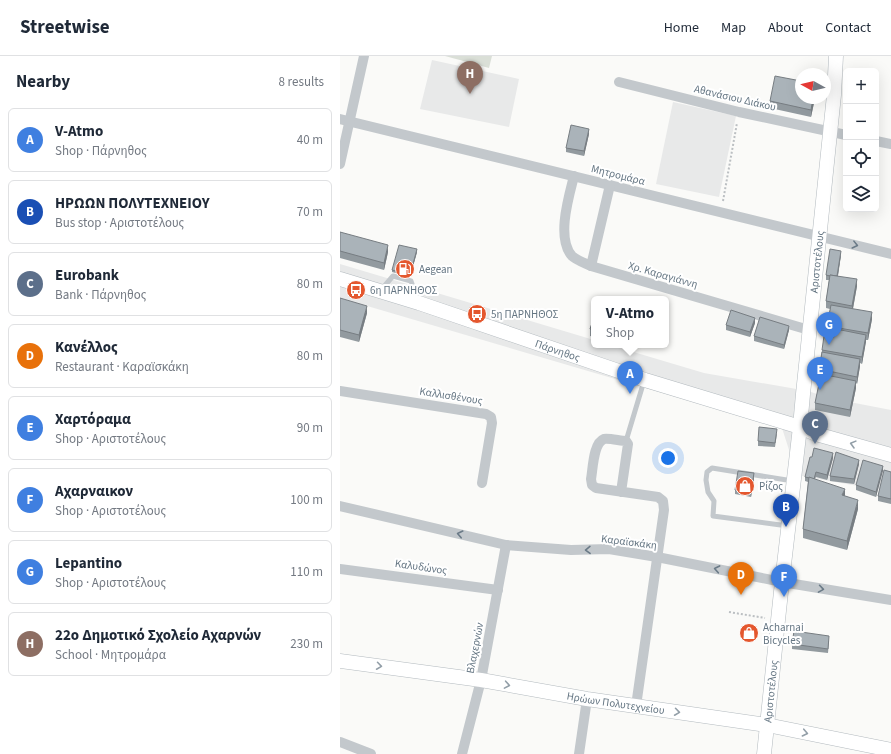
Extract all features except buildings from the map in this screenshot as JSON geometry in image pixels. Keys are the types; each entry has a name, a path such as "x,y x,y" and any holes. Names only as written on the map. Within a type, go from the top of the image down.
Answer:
{"main road":[{"name":"Αριστοτέλους","path":"764,754 800,427 838,58"},
{"name":"Πάρνηθος","path":"340,279 419,303 645,380 800,427 823,436 891,455"},
{"name":"Ηρώων Πολυτεχνείου","path":"340,661 481,680 587,699 767,725 891,750"}],"street":[{"path":"340,164 345,120 364,56"},
{"name":"Αθανάσιου Διάκου","path":"619,82 739,112 843,134"},
{"name":"Μητρομάρα","path":"345,120 891,254"},
{"path":"879,142 891,144"},
{"name":"Χρ. Καραγιάννη","path":"574,176 565,212 566,246 572,256 591,266 809,330"},
{"path":"591,266 610,185"},
{"name":"Καλλισθένους","path":"340,391 486,414 491,417 492,423 482,483"},
{"path":"621,492 628,444 626,441 605,439 600,442 596,448 591,480 592,485 596,488 621,492 658,497 663,501 664,510 636,706"},
{"name":"Καραϊσκάκη","path":"340,506 506,545 572,550 609,549 782,582 891,600"},
{"name":"Βλαχερνών","path":"462,754 481,680 506,545"},
{"name":"Καλυδώνος","path":"340,569 498,590"},
{"path":"579,754 587,699"},
{"path":"340,742 371,754"}],"lane":[{"path":"380,291 393,276 411,281 419,303"},
{"path":"626,441 645,380"},
{"path":"789,526 713,516 714,501 708,492 706,480 707,472 712,468 794,481"}],"path":[{"path":"721,212 739,112"},
{"path":"729,612 778,620"}],"shaded area":[{"path":"445,56 492,56 489,68"},
{"path":"432,60 519,79 509,127 420,109"},
{"path":"673,102 736,116 719,197 656,184"},
{"path":"340,264 591,339 591,348 620,348 704,373 808,391 829,398 891,410 891,492 797,475 782,428 340,298"}],"place":[{"name":"22ο Δημοτικό Σχολείο Αχαρνών","path":"470,94"},
{"name":"Aegean","path":"405,269"},
{"name":"6η ΠΑΡΝΗΘΟΣ","path":"356,290"},
{"name":"5η ΠΑΡΝΗΘΟΣ","path":"477,314"},
{"name":"Lepantino","path":"829,345"},
{"name":"Χαρτόραμα","path":"820,390"},
{"name":"V-Atmo","path":"630,394"},
{"name":"Eurobank","path":"815,444"},
{"name":"Ρίζος","path":"745,486"},
{"name":"ΗΡΩΩΝ ΠΟΛΥΤΕΧΝΕΙΟΥ","path":"786,527"},
{"name":"Κανέλλος","path":"741,595"},
{"name":"Αχαρναικον","path":"784,597"},
{"name":"Acharnai Bicycles","path":"749,633"}]}
